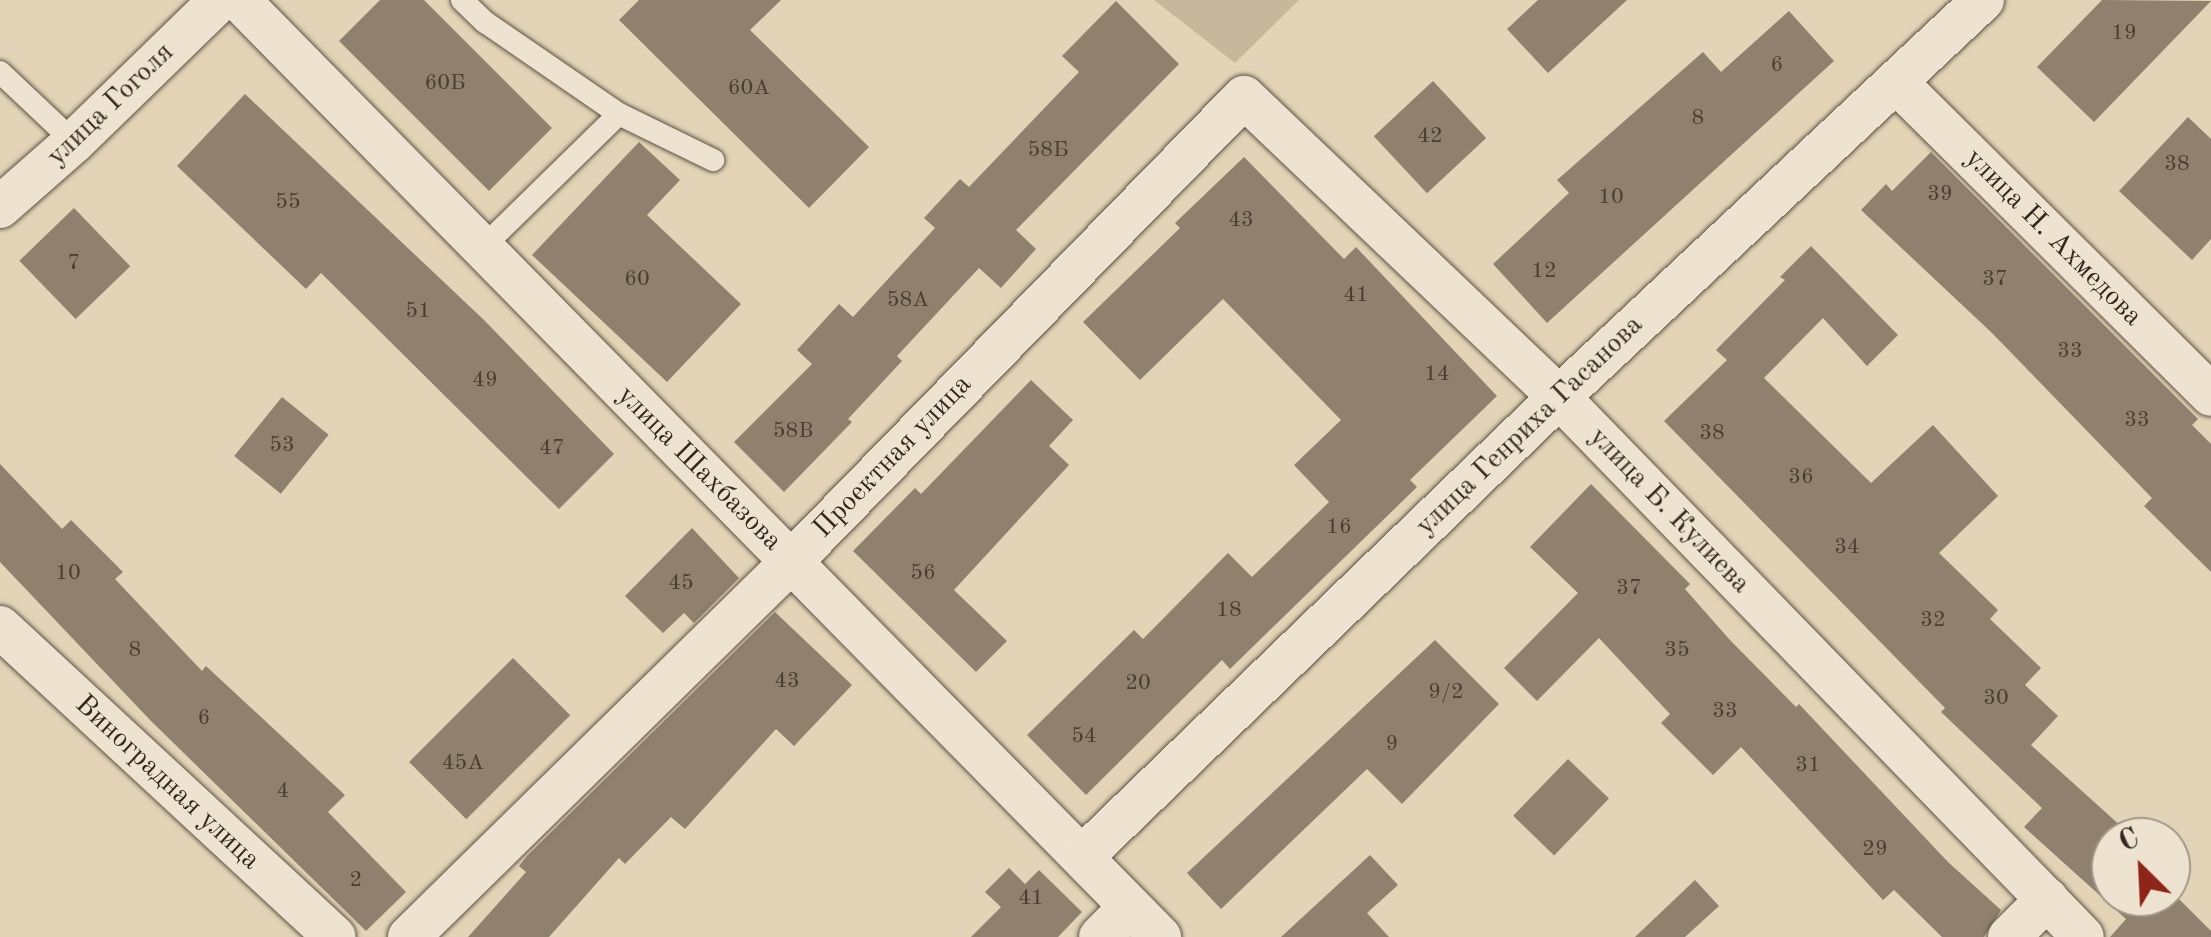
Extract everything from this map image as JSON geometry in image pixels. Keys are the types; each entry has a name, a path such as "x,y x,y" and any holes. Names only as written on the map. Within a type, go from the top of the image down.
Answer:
{"street":[{"name":"улица Гоголя","path":"0,207 74,142 220,0"},
{"name":"улица Шахбазова","path":"239,0 480,250 1160,937"},
{"name":"улица Генриха Гасанова","path":"1082,858 1559,397 1983,0"},
{"name":"улица Н. Ахмедова","path":"1896,82 2211,395"},
{"name":"улица Б. Кулиева","path":"1244,97 1559,397 2083,937"},
{"name":"Проектная улица","path":"409,937 791,562 1244,97"},
{"name":"Виноградная улица","path":"0,627 335,937"},
{"path":"2009,937 2047,899"},
{"path":"1100,937 1130,907"}],"lane":[{"path":"462,0 485,22 618,114 713,160"},
{"path":"0,72 74,142"},
{"path":"480,250 618,114"}],"shaded area":[{"path":"1154,0 1299,0 1235,63"}],"building":[{"path":"380,0 424,0 552,128 489,191 339,41"},
{"path":"639,0 781,0 750,30 869,147 809,208 619,20"},
{"path":"1538,0 1627,0 1548,73 1507,29"},
{"path":"2102,0 2211,1 2094,122 2037,67"},
{"path":"1116,1 1179,64 1016,230 1036,249 1001,288 979,268 897,356 902,361 848,419 852,422 784,492 734,442 812,364 797,350 839,304 853,317 935,228 924,218 960,179 969,187 1079,72 1062,56"},
{"path":"1789,11 1834,61 1547,323 1493,264 1569,193 1557,180 1703,52 1721,72"},
{"path":"1433,81 1486,138 1427,193 1374,136"},
{"path":"245,94 484,320 614,454 559,509 321,273 306,289 177,166"},
{"path":"2188,117 2211,139 2211,239 2192,260 2119,191"},
{"path":"639,142 680,180 647,215 741,304 667,382 532,255"},
{"path":"1931,152 2198,419 2192,425 2211,444 2211,572 2144,506 2152,498 1992,333 1861,210 1886,184 1892,191"},
{"path":"1244,157 1344,259 1356,247 1497,396 1410,480 1417,487 1230,669 1222,660 1086,795 1027,735 1134,630 1143,639 1228,553 1252,577 1329,502 1294,465 1341,420 1223,299 1140,380 1083,322 1180,228 1175,223"},
{"path":"74,208 130,266 76,319 19,261"},
{"path":"1811,246 1898,335 1867,366 1823,318 1764,378 1871,483 1933,425 1998,496 1939,553 1998,610 1990,619 2041,668 2025,685 2058,716 2031,745 2111,817 2091,817 2091,887 2024,827 2042,808 1941,712 1945,708 1664,421 1727,360 1716,350 1785,280 1780,277"},
{"path":"1031,380 1073,420 1049,446 1069,465 954,590 1007,641 976,672 853,551 915,488 921,494"},
{"path":"282,397 329,435 281,494 234,456"},
{"path":"0,464 62,529 71,520 123,572 115,579 202,671 206,666 345,795 328,812 406,892 366,931 151,721 0,562"},
{"path":"1591,484 1690,584 1685,589 1729,639 1796,707 1799,704 1948,862 2001,910 1984,937 1942,937 1894,890 1883,900 1741,747 1713,775 1661,723 1670,714 1599,638 1537,701 1504,668 1578,593 1530,547"},
{"path":"692,528 739,578 694,623 684,613 663,633 625,596"},
{"path":"775,612 852,685 794,746 776,729 685,829 671,817 625,864 619,858 549,937 468,937 526,872 519,866 527,856"},
{"path":"1435,640 1499,704 1402,804 1367,769 1221,909 1187,873"},
{"path":"513,658 570,715 466,819 409,762"},
{"path":"1568,759 1609,799 1554,855 1513,816"},
{"path":"1370,855 1398,885 1367,913 1389,937 1281,937"},
{"path":"1009,868 1025,884 1039,870 1082,912 1058,937 971,937 1001,907 985,892"},
{"path":"1695,880 1719,906 1685,937 1635,937"},
{"path":"2191,911 2211,931 2211,937 2110,937 2126,919 2191,917"}]}
